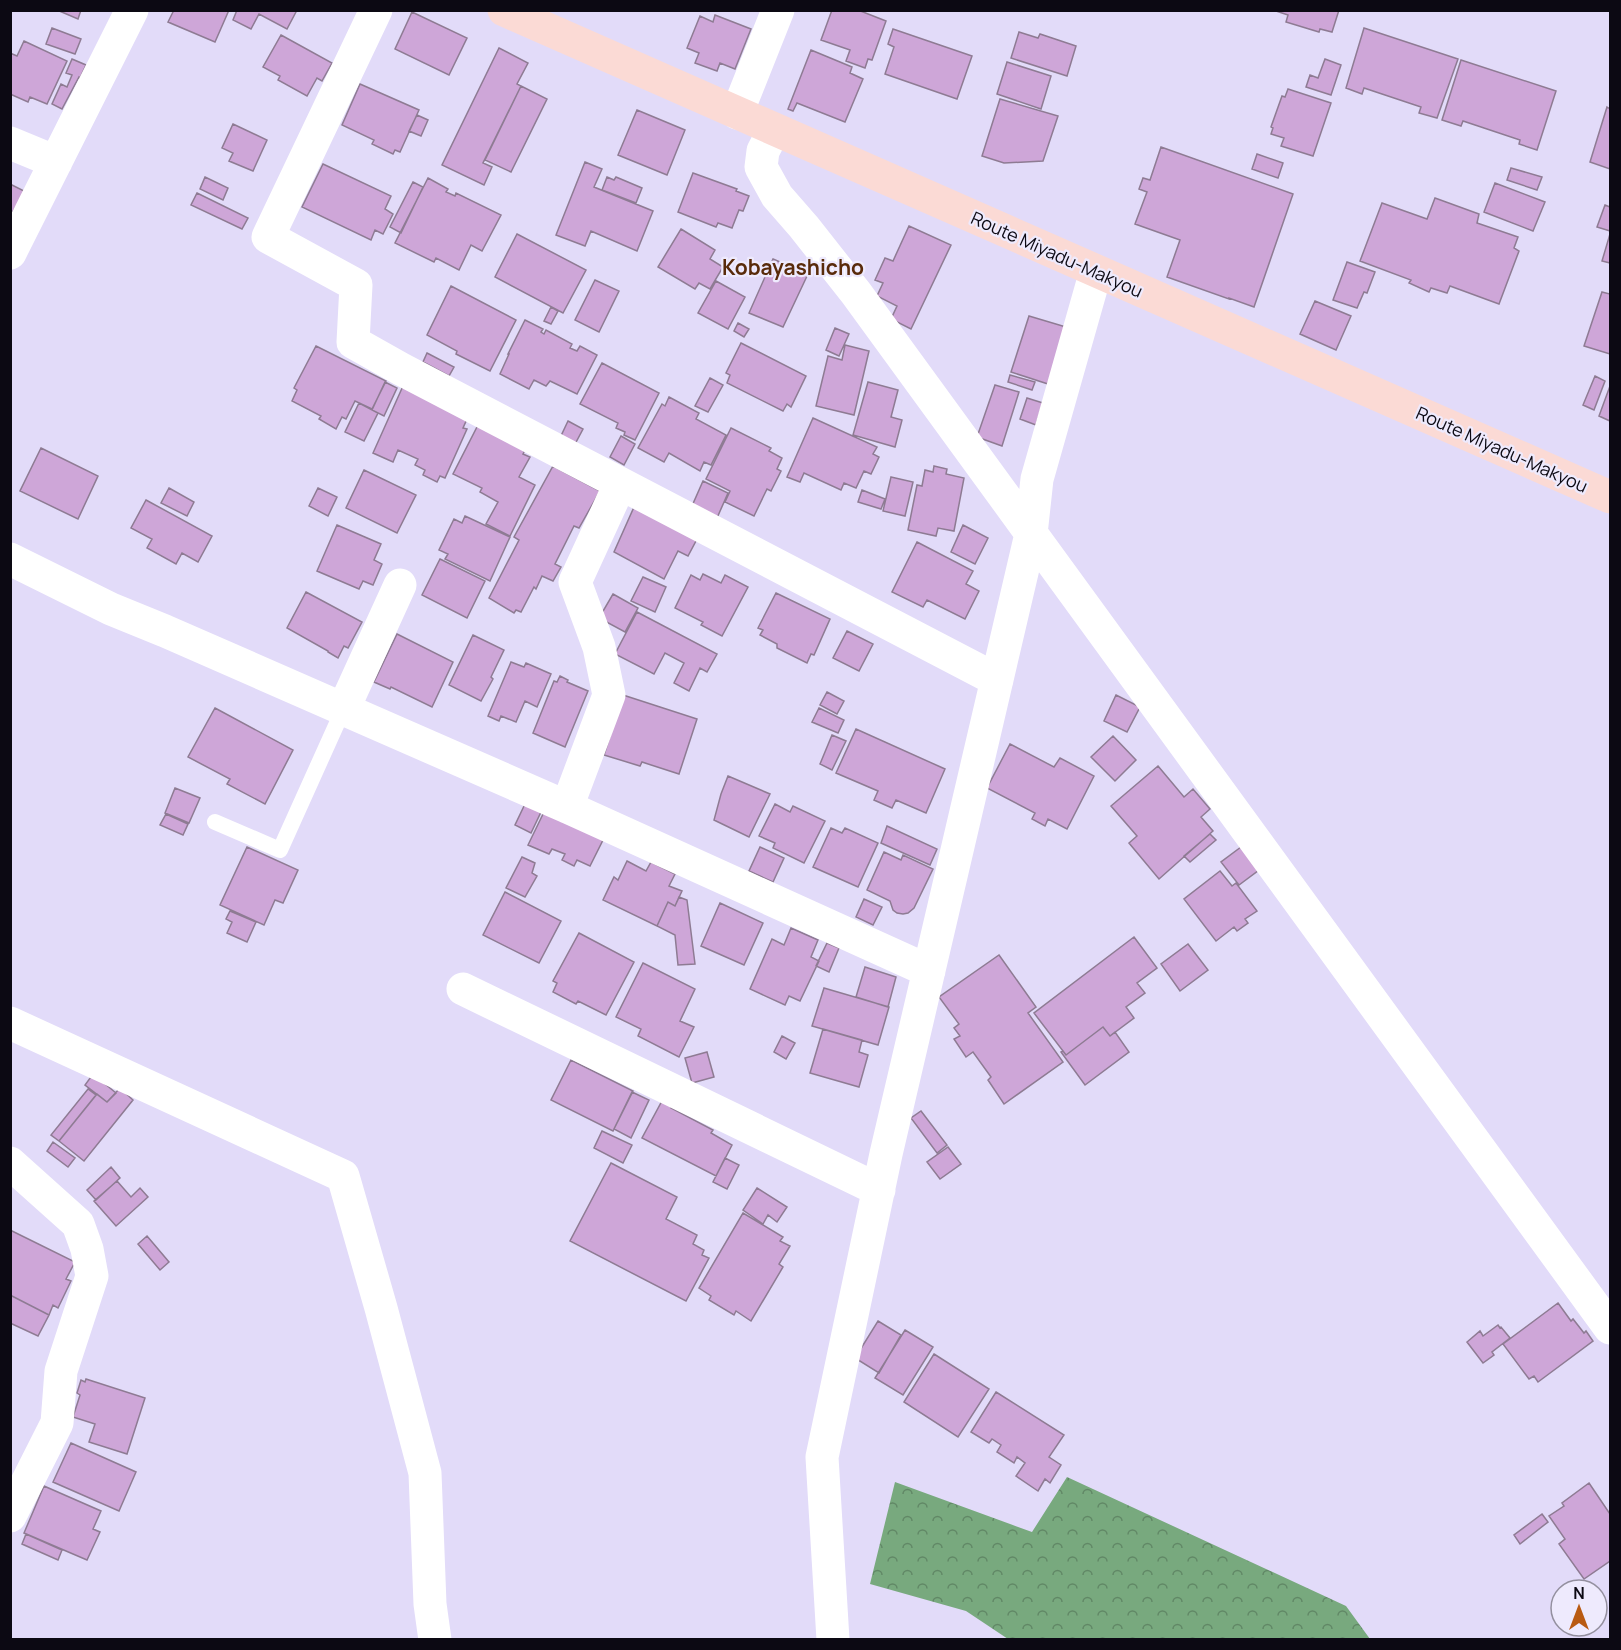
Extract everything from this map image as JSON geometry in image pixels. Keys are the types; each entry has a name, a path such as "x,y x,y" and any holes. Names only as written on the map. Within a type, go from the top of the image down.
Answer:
{"main road":[{"name":"Route Miyadu-Makyou","path":"504,10 538,17 774,130 1611,497"}],"street":[{"path":"10,253 132,10"},
{"path":"376,10 268,237 356,285 353,342 997,680"},
{"path":"737,113 778,10"},
{"path":"774,130 763,151 761,167 777,196 856,293 1611,1328"},
{"path":"10,143 56,162"},
{"path":"834,1640 822,1457 879,1190 1031,534 1037,479 1095,271"},
{"path":"567,807 609,695 599,647 575,582 620,484"},
{"path":"10,559 111,609 567,807 929,971"},
{"path":"343,710 400,585"},
{"path":"463,989 879,1190"},
{"path":"10,1023 343,1176 425,1473 430,1604 435,1640"},
{"path":"10,1162 78,1224 87,1249 92,1276 61,1371 57,1423 10,1516"}],"lane":[{"path":"215,822 280,850 343,710"}],"green space":[{"path":"1067,1477 1346,1606 1370,1639 1008,1639 966,1611 870,1584 895,1482 1032,1532"}],"building":[{"path":"57,10 81,10 78,19"},
{"path":"174,10 229,10 215,42 168,22"},
{"path":"237,10 297,10 287,29 259,14 251,29 233,20"},
{"path":"832,10 858,10 886,21 872,60 868,59 865,68 846,61 850,50 821,40"},
{"path":"1273,10 1339,10 1332,32 1320,29 1319,32 1286,22 1288,15"},
{"path":"412,12 467,38 449,75 395,49"},
{"path":"715,15 751,29 735,69 720,63 717,71 695,63 699,53 687,48 700,16 713,22"},
{"path":"52,28 81,39 75,54 46,44"},
{"path":"1364,28 1458,59 1437,118 1419,113 1421,107 1364,88 1362,94 1346,88"},
{"path":"893,29 972,56 957,99 885,74 894,47 888,44"},
{"path":"1019,32 1038,38 1040,34 1076,46 1067,76 1011,58"},
{"path":"281,35 332,63 322,81 317,78 307,96 278,80 280,76 263,67"},
{"path":"24,41 67,61 47,104 30,97 28,102 10,94 10,53 17,56"},
{"path":"499,48 528,63 517,84 521,86 483,163 492,167 484,185 442,165"},
{"path":"811,50 852,67 850,73 863,79 845,122 797,103 793,111 788,109"},
{"path":"72,59 86,65 62,109 52,104 61,84 67,87 72,75 66,73"},
{"path":"1325,59 1341,65 1331,95 1306,87 1310,75 1318,78"},
{"path":"1461,60 1556,91 1537,150 1519,144 1520,140 1463,121 1461,126 1442,120"},
{"path":"1007,62 1051,76 1041,109 997,94"},
{"path":"360,84 419,110 400,152 395,150 393,154 372,144 374,140 342,125"},
{"path":"521,86 547,99 511,172 485,160"},
{"path":"1288,89 1331,103 1313,156 1281,146 1284,138 1271,134 1273,128 1271,127 1282,96 1285,97"},
{"path":"1000,99 1058,116 1043,161 1004,163 982,156"},
{"path":"1607,107 1610,109 1610,169 1590,162"},
{"path":"637,110 685,130 667,175 618,155"},
{"path":"417,115 428,120 421,136 409,131"},
{"path":"233,124 267,140 253,171 229,161 233,153 222,148"},
{"path":"1161,147 1293,194 1254,307 1167,277 1180,240 1135,224 1147,192 1139,189 1143,178 1150,180"},
{"path":"1257,154 1283,163 1278,178 1252,169"},
{"path":"585,162 602,169 594,187 653,211 637,251 591,231 585,246 556,235"},
{"path":"323,164 391,196 385,209 393,214 383,234 375,230 371,240 302,207"},
{"path":"1511,168 1542,177 1537,190 1507,180"},
{"path":"693,173 737,189 736,191 749,196 743,211 739,210 732,228 718,223 716,227 678,212"},
{"path":"205,177 228,188 223,200 200,189"},
{"path":"607,177 614,180 616,177 642,188 636,203 602,190"},
{"path":"428,178 448,189 446,192 455,196 456,193 501,215 482,251 471,245 459,270 436,258 434,262 395,243"},
{"path":"413,182 423,187 401,233 390,227"},
{"path":"1495,183 1545,202 1533,231 1484,212"},
{"path":"10,184 26,192 10,216"},
{"path":"197,193 248,218 242,229 191,205"},
{"path":"1435,198 1479,214 1477,223 1518,237 1514,248 1519,251 1499,304 1450,286 1447,293 1431,288 1429,292 1409,283 1411,280 1360,261 1382,203 1427,219"},
{"path":"1605,205 1610,207 1610,231 1597,227"},
{"path":"909,226 951,245 911,329 891,319 897,306 877,296 883,283 875,280 885,258 893,261"},
{"path":"681,229 715,250 710,259 723,267 710,289 699,283 695,289 658,267"},
{"path":"517,234 586,270 563,313 495,277"},
{"path":"1610,234 1610,263 1602,261"},
{"path":"773,259 808,274 783,327 749,313"},
{"path":"1347,262 1375,272 1367,293 1364,292 1357,308 1333,300"},
{"path":"595,280 619,291 599,332 575,320"},
{"path":"716,281 745,297 728,329 698,313"},
{"path":"451,286 516,320 490,371 456,354 457,351 427,335"},
{"path":"1602,292 1610,294 1610,354 1584,346"},
{"path":"1315,301 1351,316 1336,350 1300,334"},
{"path":"551,307 558,311 551,324 544,321"},
{"path":"1029,316 1066,327 1048,384 1011,372"},
{"path":"525,320 543,329 541,332 544,334 546,330 572,344 570,348 577,351 580,346 597,355 577,394 550,381 546,386 534,380 529,389 500,374"},
{"path":"738,323 749,329 744,337 734,331"},
{"path":"835,328 849,334 839,356 826,350"},
{"path":"741,343 806,376 791,407 787,404 783,411 727,383 730,375 726,373"},
{"path":"845,345 869,351 854,415 816,406 828,356 842,360"},
{"path":"316,346 386,381 372,409 355,401 346,419 342,417 336,429 319,419 321,416 292,401 297,390 294,388"},
{"path":"427,353 454,367 449,376 423,362"},
{"path":"602,363 659,393 635,440 616,428 618,423 580,404"},
{"path":"1010,375 1035,382 1032,390 1008,382"},
{"path":"1595,376 1605,381 1594,410 1583,405"},
{"path":"710,378 723,385 708,412 695,406"},
{"path":"385,382 397,388 384,416 372,410"},
{"path":"868,382 898,390 891,417 902,420 895,447 853,435"},
{"path":"995,385 1019,392 1002,446 977,437"},
{"path":"403,386 467,419 463,428 467,429 445,478 440,476 437,482 423,475 425,470 415,465 418,459 398,450 393,462 373,453"},
{"path":"1610,386 1610,421 1599,416"},
{"path":"669,397 699,413 696,419 726,435 711,465 704,462 700,471 669,453 664,462 638,448 662,404 665,406"},
{"path":"1027,398 1043,403 1036,425 1020,419"},
{"path":"359,403 378,413 364,441 345,432"},
{"path":"813,418 877,447 873,454 879,457 871,474 864,471 856,488 844,483 841,490 804,473 800,482 787,477"},
{"path":"568,421 583,429 574,446 560,438"},
{"path":"478,425 527,446 523,454 530,457 519,477 535,485 510,536 486,524 498,502 480,492 482,488 453,474"},
{"path":"731,428 771,448 769,451 782,458 777,469 781,471 771,491 767,489 754,516 725,502 730,491 706,479"},
{"path":"621,436 635,444 624,465 610,457"},
{"path":"41,448 98,476 78,519 20,491"},
{"path":"553,466 600,491 579,528 574,526 555,564 561,567 553,581 542,576 521,612 516,610 514,613 489,598 519,540 514,537"},
{"path":"934,466 947,469 946,474 964,478 954,531 938,528 936,536 908,530 917,485 922,486 925,470 933,472"},
{"path":"364,470 416,495 397,533 346,508"},
{"path":"891,477 913,482 905,516 883,511"},
{"path":"703,481 728,493 717,518 692,506"},
{"path":"169,488 194,502 187,516 161,503"},
{"path":"318,488 337,497 328,516 309,506"},
{"path":"862,490 885,499 881,509 858,502"},
{"path":"146,500 212,536 198,562 182,553 176,564 147,548 152,539 131,528"},
{"path":"634,507 697,539 688,556 678,551 664,579 614,552"},
{"path":"465,516 510,537 490,581 445,559 448,554 439,550 454,519 462,523"},
{"path":"337,525 381,544 374,560 382,564 373,585 363,581 359,589 317,571"},
{"path":"963,525 988,538 975,564 951,552"},
{"path":"917,542 973,571 966,584 979,591 965,619 927,600 923,607 892,592"},
{"path":"440,559 485,581 467,618 422,595"},
{"path":"703,574 721,583 725,575 748,587 722,636 701,625 703,622 675,608 691,575 700,580"},
{"path":"643,577 666,587 655,612 631,601"},
{"path":"306,592 362,622 348,648 344,646 338,658 287,628"},
{"path":"776,593 830,619 814,655 811,654 807,663 777,648 777,644 760,635 763,630 758,628"},
{"path":"613,594 638,608 625,632 599,618"},
{"path":"637,612 717,654 707,672 700,668 689,691 674,683 684,663 665,653 654,674 615,654"},
{"path":"847,631 873,644 859,671 833,658"},
{"path":"397,634 453,662 432,707 391,687 390,689 374,682"},
{"path":"473,635 504,650 491,677 493,679 481,701 449,685"},
{"path":"511,662 524,667 526,663 551,674 537,707 525,701 516,722 501,716 499,721 488,716"},
{"path":"560,676 568,680 567,682 588,691 565,747 533,733 554,681 557,682"},
{"path":"827,692 844,701 837,714 820,705"},
{"path":"623,695 697,719 679,774 642,762 640,766 604,755"},
{"path":"1116,695 1140,707 1127,732 1104,721"},
{"path":"215,708 293,750 265,804 227,784 230,779 188,757"},
{"path":"819,708 844,720 838,733 812,722"},
{"path":"856,729 945,769 926,813 896,800 892,808 874,800 878,791 836,773"},
{"path":"832,735 846,741 832,770 820,764"},
{"path":"1113,736 1136,760 1115,781 1091,757"},
{"path":"1010,744 1054,767 1060,758 1094,776 1067,829 1048,819 1045,826 1032,819 1035,813 987,788"},
{"path":"1158,766 1184,797 1193,789 1210,809 1201,817 1213,831 1159,879 1129,843 1137,836 1111,806"},
{"path":"728,776 770,794 749,837 714,820"},
{"path":"175,788 200,798 189,823 165,813"},
{"path":"525,804 541,812 531,833 515,825"},
{"path":"775,804 790,812 793,806 825,821 804,863 773,848 775,843 759,836"},
{"path":"545,810 604,838 590,866 577,860 574,866 562,860 565,854 552,849 549,854 528,845"},
{"path":"166,814 188,824 183,835 160,825"},
{"path":"887,826 937,849 930,865 881,843"},
{"path":"831,828 842,833 845,828 878,843 858,887 813,867"},
{"path":"1210,834 1216,840 1190,862 1184,856"},
{"path":"247,847 298,870 283,903 275,900 264,925 220,905"},
{"path":"760,847 784,858 773,882 749,871"},
{"path":"1241,847 1259,870 1239,885 1221,862"},
{"path":"884,852 901,860 903,855 933,869 914,908 908,913 897,913 893,910 890,901 867,890"},
{"path":"522,857 535,863 532,873 537,876 525,897 506,888"},
{"path":"627,861 646,871 651,862 675,874 669,886 682,891 675,906 668,902 657,926 603,900 614,877 618,880"},
{"path":"1220,871 1232,886 1236,883 1257,911 1245,919 1248,923 1237,931 1234,927 1216,941 1184,899"},
{"path":"505,892 561,921 539,963 483,935"},
{"path":"679,897 687,900 695,964 678,965 675,935 657,926 668,902 675,906"},
{"path":"864,899 882,907 873,925 856,917"},
{"path":"720,903 763,923 744,965 701,946"},
{"path":"230,911 256,922 247,942 227,933 232,922 226,919"},
{"path":"791,928 818,940 811,957 819,961 800,1001 789,996 785,1005 750,989 772,939 784,945"},
{"path":"579,933 634,962 606,1015 578,1001 576,1004 553,992 557,983 553,981"},
{"path":"1134,937 1157,968 1137,983 1145,993 1126,1007 1134,1018 1110,1036 1103,1027 1066,1055 1034,1013"},
{"path":"827,943 839,948 829,972 816,966"},
{"path":"1188,944 1208,970 1180,991 1161,964"},
{"path":"999,955 1036,1007 1028,1013 1063,1062 1004,1104 988,1080 991,1077 973,1052 966,1057 954,1039 960,1036 954,1028 959,1024 939,997"},
{"path":"643,963 695,989 680,1021 694,1027 679,1057 638,1036 641,1029 616,1017"},
{"path":"865,967 896,977 888,1007 856,997"},
{"path":"824,988 889,1007 878,1045 812,1026"},
{"path":"1103,1027 1110,1036 1115,1032 1129,1052 1085,1085 1061,1052 1063,1051 1066,1055"},
{"path":"823,1029 862,1040 859,1052 868,1055 859,1087 810,1073"},
{"path":"782,1036 795,1043 786,1059 774,1052"},
{"path":"707,1052 714,1077 692,1083 685,1058"},
{"path":"571,1060 633,1091 613,1131 551,1100"},
{"path":"93,1074 116,1093 107,1102 85,1085"},
{"path":"120,1088 133,1100 84,1161 59,1141 97,1094 107,1102"},
{"path":"88,1089 96,1095 59,1141 51,1135"},
{"path":"632,1092 649,1100 631,1138 614,1129"},
{"path":"663,1099 673,1104 671,1108 713,1130 711,1133 732,1145 716,1176 642,1138"},
{"path":"921,1111 947,1145 937,1153 911,1118"},
{"path":"602,1131 632,1145 623,1163 594,1148"},
{"path":"53,1142 75,1158 68,1167 47,1151"},
{"path":"948,1147 961,1164 940,1179 927,1162"},
{"path":"725,1158 739,1165 727,1189 713,1182"},
{"path":"611,1163 677,1197 666,1219 697,1235 693,1244 704,1250 702,1255 709,1258 686,1301 570,1241"},
{"path":"111,1167 120,1178 96,1200 87,1190"},
{"path":"117,1181 131,1197 140,1188 148,1197 116,1226 94,1201"},
{"path":"757,1188 787,1207 777,1222 768,1215 763,1224 743,1210"},
{"path":"743,1213 783,1237 780,1241 790,1246 779,1264 783,1267 751,1321 736,1311 734,1315 709,1300 711,1296 699,1288"},
{"path":"10,1230 75,1262 66,1279 71,1281 58,1308 53,1305 49,1315 10,1295"},
{"path":"147,1236 169,1262 160,1270 138,1244"},
{"path":"10,1295 49,1315 38,1336 10,1323"},
{"path":"1558,1303 1571,1321 1573,1319 1593,1341 1538,1382 1534,1376 1529,1379 1503,1344"},
{"path":"878,1321 901,1335 879,1373 855,1358"},
{"path":"1498,1325 1510,1338 1492,1352 1494,1355 1483,1363 1467,1342 1480,1331 1483,1336"},
{"path":"905,1330 933,1347 903,1395 875,1378"},
{"path":"934,1354 989,1389 958,1437 904,1402"},
{"path":"86,1379 145,1398 127,1454 89,1442 95,1424 73,1417 80,1395 77,1393 81,1380 85,1382"},
{"path":"996,1392 1064,1435 1049,1457 1061,1465 1050,1483 1045,1479 1038,1491 1016,1476 1025,1463 1017,1457 1014,1463 997,1452 1001,1445 992,1439 989,1443 971,1432"},
{"path":"71,1443 136,1472 119,1511 53,1482"},
{"path":"1589,1483 1610,1514 1610,1561 1585,1578 1559,1544 1565,1539 1549,1516 1564,1506 1562,1503"},
{"path":"44,1486 101,1511 93,1529 100,1532 87,1560 24,1533"},
{"path":"1542,1514 1548,1522 1520,1544 1514,1535"},
{"path":"26,1534 62,1550 58,1560 22,1544"}],"district":[{"name":"Kobayashicho","path":"793,267"}]}
